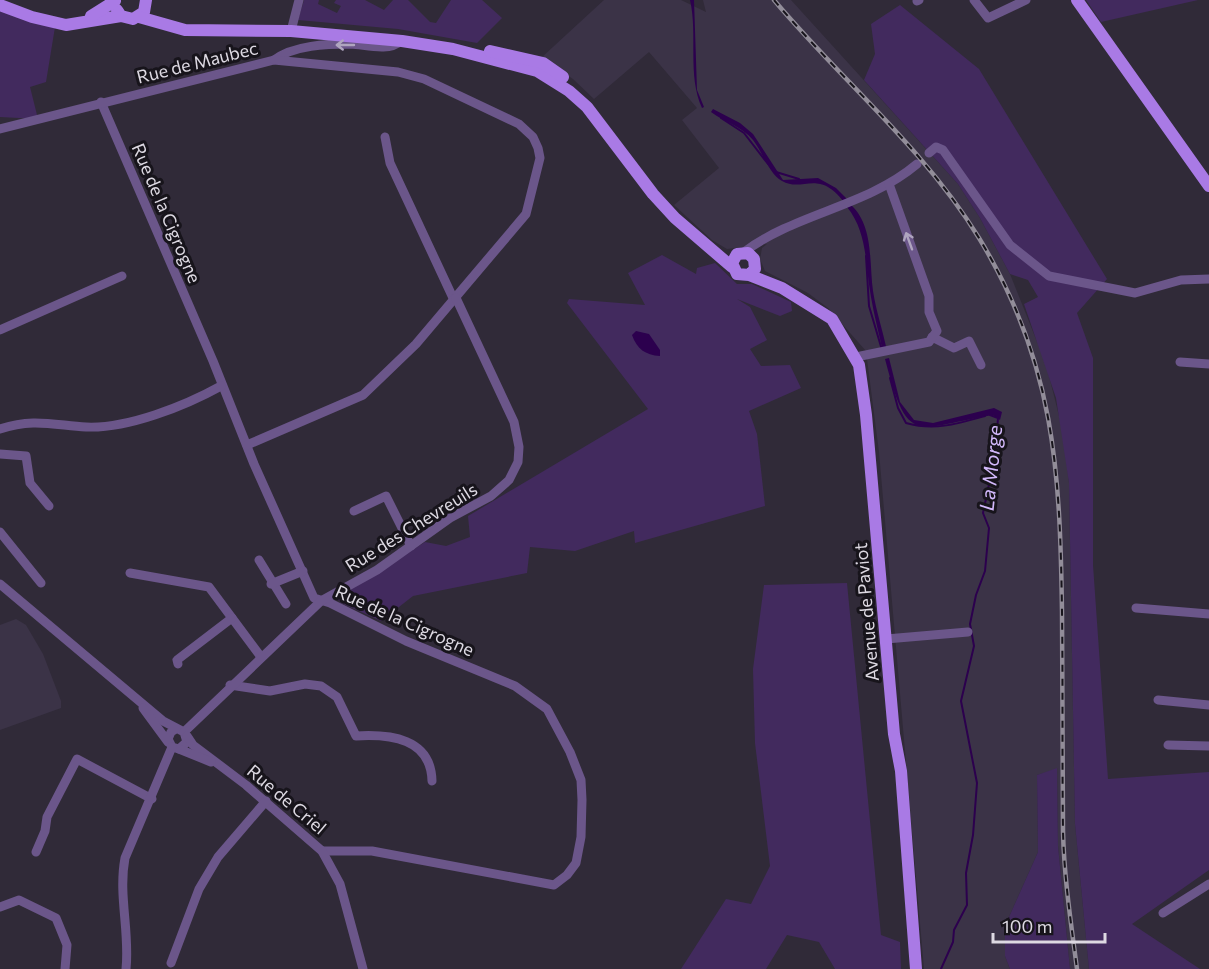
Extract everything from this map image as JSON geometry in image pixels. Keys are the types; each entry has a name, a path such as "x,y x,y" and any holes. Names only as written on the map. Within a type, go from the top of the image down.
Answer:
{"main road":[{"path":"6,0 35,11 71,19 91,16 116,1 121,16"},
{"path":"1077,0 1209,186"},
{"path":"146,1 167,26"},
{"path":"0,5 32,17 66,25 121,16 133,19 144,12 146,1"},
{"path":"138,17 185,30 291,31 402,41 508,54 543,63 575,85 592,103 624,146 633,166 675,218 732,267 737,274 748,261"},
{"path":"706,244 748,261"},
{"path":"732,267 733,260 748,261"},
{"name":"Avenue de Paviot","path":"748,261 782,288 832,319 856,357 863,384 894,734 901,771 916,969"}],"street":[{"path":"291,31 299,0"},
{"path":"974,0 988,18 1026,0"},
{"name":"Rue de Maubec","path":"0,129 274,60 303,49 326,45 388,47 402,41"},
{"path":"247,445 370,391 416,344 526,214 540,158 533,137 519,124 498,112 424,79 398,72 274,60"},
{"name":"Rue de la Cigrogne","path":"101,102 213,361 221,386 314,598 330,603 406,641 515,686 539,702 547,709 570,752 581,780 581,837 576,863 567,875 554,885 372,851 322,851"},
{"name":"Rue des Chevreuils","path":"182,732 321,601 377,570 450,518 490,496 509,480 518,462 519,447 514,422 390,163 385,137"},
{"path":"929,153 936,147 943,150 1010,245 1033,266 1049,276 1135,293 1181,280 1209,279"},
{"path":"748,261 759,243 889,184 916,164"},
{"path":"856,357 929,342 937,331 929,312 929,296 889,184"},
{"path":"0,330 122,276"},
{"path":"932,337 954,348 969,341 981,364"},
{"path":"1180,362 1209,364"},
{"path":"0,429 21,422 116,426 157,413 221,386"},
{"path":"0,454 26,456 30,483 49,506"},
{"path":"354,511 386,496 411,546"},
{"path":"0,532 41,583"},
{"path":"259,560 271,584 286,604"},
{"path":"271,584 303,571"},
{"path":"130,573 209,587 261,657"},
{"name":"Rue de Criel","path":"0,584 138,700 182,732 193,745 266,801 322,851 340,884 363,969"},
{"path":"1136,608 1209,614"},
{"path":"178,664 177,660 232,618"},
{"path":"886,639 968,632"},
{"path":"230,685 270,691 305,684 321,686 337,697 356,736 383,735 410,742 426,755 432,781"},
{"name":"Rue de Criel","path":"138,700 173,746 216,763"},
{"path":"1158,700 1209,705"},
{"path":"126,969 127,930 122,878 131,840 152,799 173,746 169,734 182,732 186,744 173,746"},
{"path":"1168,745 1209,746"},
{"path":"36,852 45,831 47,817 77,759 152,799"},
{"path":"171,963 200,889 218,856 266,801"},
{"path":"1163,913 1209,884"},
{"path":"0,907 19,900 56,918 67,945 65,969"}],"shaded area":[{"path":"304,0 319,0 318,4 337,13 341,6 334,3 336,0 365,0 384,10 393,0 408,0 430,22 436,23 451,0 482,0 502,18 477,43 398,29 298,20"},
{"path":"604,0 681,0 706,12 703,0 791,0 958,184 980,218 1010,274 1046,364 1063,432 1069,483 1075,824 1089,969 1070,969 1058,846 1057,769 1037,775 1038,852 1005,926 1005,956 1010,969 924,969 879,452 866,351 828,308 808,293 765,271 760,259 762,248 767,244 727,249 712,240 674,205 719,168 682,120 697,108 649,52 594,99 573,79 541,58"},
{"path":"690,0 694,0 697,90 704,107 702,108 698,95 695,82"},
{"path":"1086,0 1198,0 1101,22"},
{"path":"900,5 979,69 1107,279 1077,313 1093,358 1093,565 1108,779 1209,772 1209,870 1132,924 1200,969 1089,969 1075,824 1069,483 1056,398 1024,304 1038,297 1028,280 1010,274 980,218 958,184 864,80 875,54 871,24"},
{"path":"0,8 55,27 46,82 30,87 38,119 0,117"},
{"path":"713,109 740,123 753,134 783,180 818,178 836,188 848,200 844,202 826,186 811,183 790,184 777,178 749,135 711,112"},
{"path":"851,205 864,223 867,234 873,291 887,351 883,352 872,304 865,250 859,228 847,207"},
{"path":"662,255 696,274 697,268 715,263 737,284 752,284 791,302 792,311 780,316 737,299 750,307 767,340 750,349 761,366 790,365 801,388 749,411 757,434 765,506 635,543 634,531 575,551 530,547 527,573 413,596 381,621 341,603 337,598 425,542 446,546 470,537 468,516 648,409 567,303 569,299 645,305 628,273"},
{"path":"636,331 649,334 660,350 660,356 646,353 639,348 632,335"},
{"path":"889,358 900,402 914,420 933,423 994,408 1002,412 1000,420 993,415 946,424 918,425 908,419 900,407 885,359"},
{"path":"847,583 881,935 900,942 901,969 835,969 819,942 787,935 766,969 681,969 726,899 751,904 770,866 755,743 753,669 764,585"},
{"path":"16,619 26,625 43,654 61,701 61,708 0,730 0,625"},
{"path":"1057,768 1058,846 1070,969 1010,969 1005,956 1005,926 1038,852 1037,775"}],"waterway":[{"name":"La Morge","path":"721,118 744,133 768,164"},
{"name":"La Morge","path":"776,172 799,179"},
{"name":"La Morge","path":"866,256 869,306 882,350"},
{"name":"La Morge","path":"890,378 898,408 906,423 936,426 955,424 985,416"},
{"name":"La Morge","path":"941,969 953,942 954,930 967,905 966,873 973,835 977,783 961,701 974,646 970,624 976,595 985,571 989,528 983,513 995,456 998,418 990,415"}],"railway":[{"path":"774,0 908,144 957,205 979,238 1004,284 1024,329 1038,374 1048,419 1059,512 1064,848 1077,969"}]}
